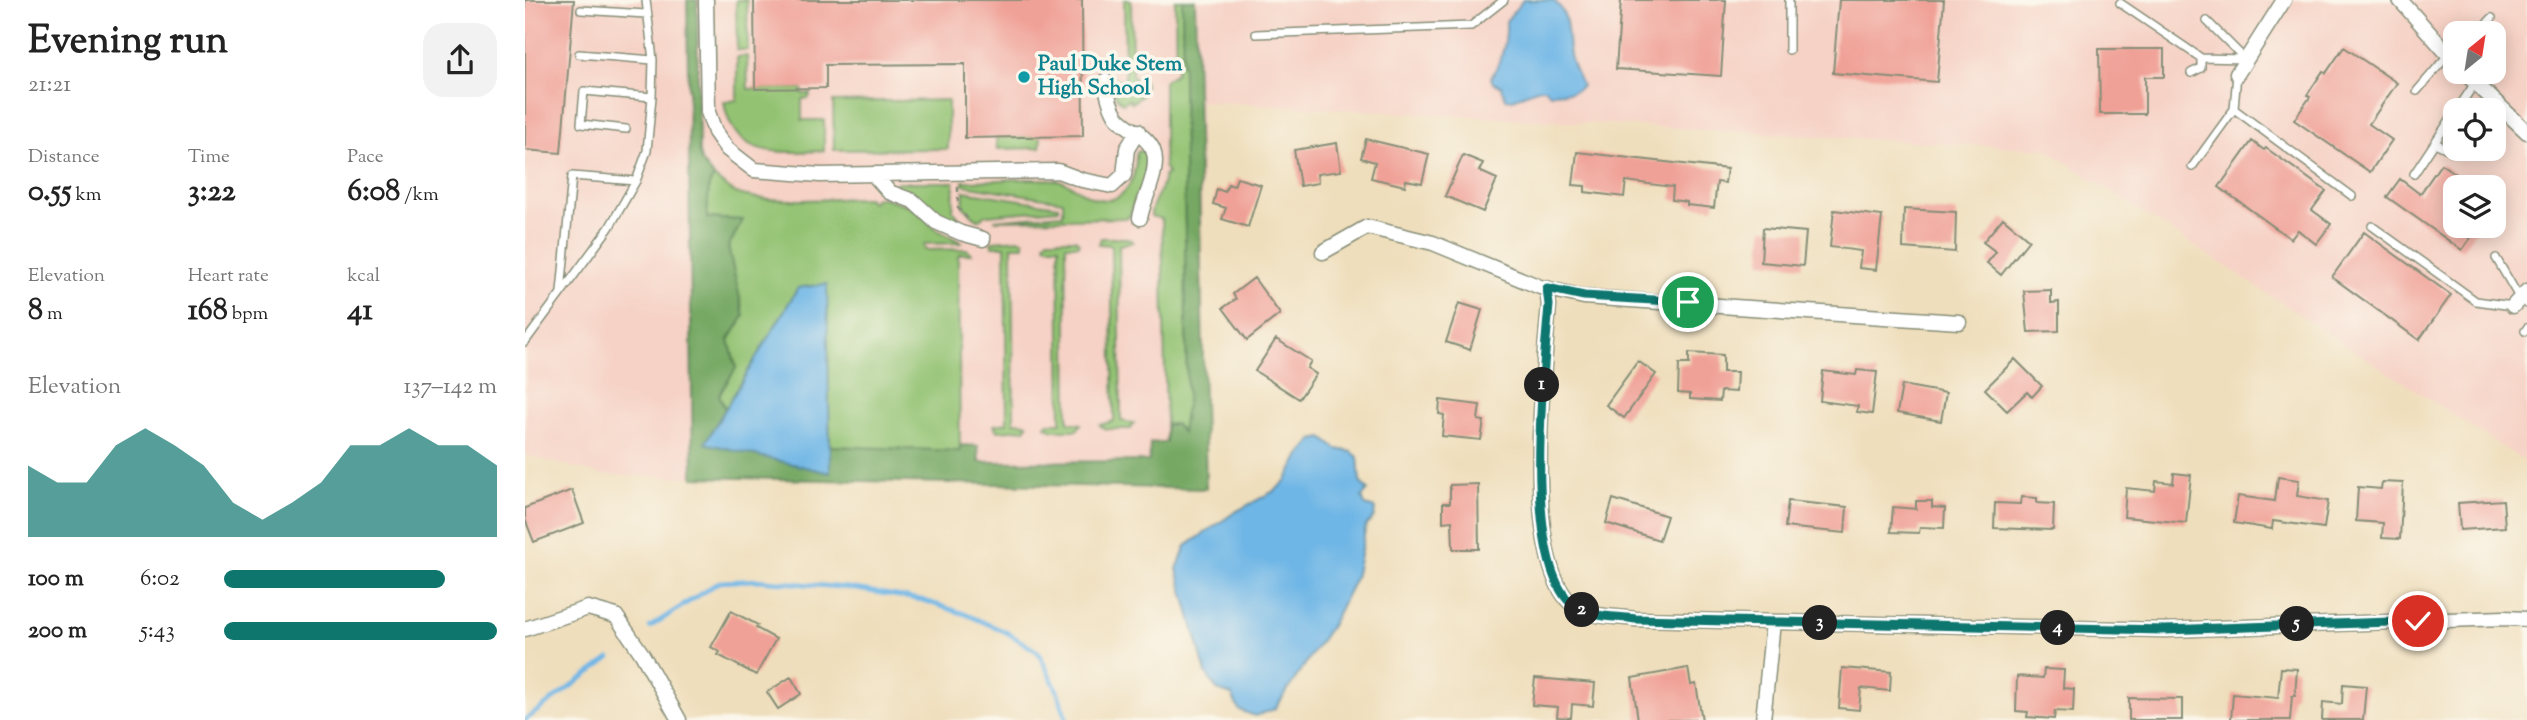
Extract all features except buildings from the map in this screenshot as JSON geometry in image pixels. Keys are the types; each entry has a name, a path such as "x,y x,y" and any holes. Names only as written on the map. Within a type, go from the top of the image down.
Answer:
{"street":[{"path":"706,0 708,112 715,132 727,149 754,170 820,175 1058,171 1082,180 1112,186 1124,176 1127,149 1138,131"},
{"path":"2237,75 2284,0"},
{"path":"2400,0 2443,48"},
{"path":"1105,81 1107,95 1118,118 1138,131 1153,150 1153,179 1140,218"},
{"path":"2476,84 2527,132"},
{"path":"873,174 889,192 913,201 936,222 983,239"},
{"path":"1324,252 1367,227 1433,243 1547,288 1584,296 1959,322"},
{"path":"1547,288 1549,305 1538,443 1544,534 1558,587 1573,605 1587,613 1635,619 2165,630 2425,620 2527,620"},
{"path":"525,629 588,608 616,616 642,654 679,720"},
{"path":"1763,720 1773,622"}],"lane":[{"path":"525,342 609,228 636,181 647,150 653,60 646,0"},
{"path":"1256,34 1471,26 1504,0"},
{"path":"1789,0 1789,50"},
{"path":"2120,4 2201,58 2245,59"},
{"path":"581,9 646,14"},
{"path":"2489,21 2492,18"},
{"path":"2207,22 2245,59"},
{"path":"579,54 653,60"},
{"path":"2191,73 2201,68 2201,58"},
{"path":"2417,91 2443,71"},
{"path":"2192,167 2234,109 2237,75"},
{"path":"626,129 581,124 584,91 652,97"},
{"path":"2234,109 2352,196"},
{"path":"2414,174 2443,131"},
{"path":"2435,143 2443,147"},
{"path":"561,295 572,176 636,181"},
{"path":"2372,226 2476,301 2522,300"},
{"path":"2496,258 2522,300"}],"path":[{"path":"958,187 958,208 973,224"}],"shaded area":[{"path":"525,0 2527,0 2527,463 2046,149 1200,101 1206,489 604,475 525,455"}],"green space":[{"path":"687,0 697,0 699,152 701,161 714,177 709,185 707,218 743,220 728,247 744,316 729,340 736,368 719,395 725,409 705,443 830,473 830,446 960,451 960,445 978,446 979,462 1149,461 1150,443 1166,442 1166,425 1175,424 1182,432 1187,398 1182,0 1195,0 1206,489 693,477"},
{"path":"736,0 747,0 748,50 737,50"},
{"path":"1124,0 1131,0 1132,75 1135,80 1143,80 1145,84 1143,94 1132,103 1129,99 1123,103 1115,95 1113,86 1113,79 1125,81"},
{"path":"1175,0 1182,0 1187,398 1182,433 1175,424 1166,425 1162,219 1151,216 1164,175 1168,174 1164,166 1164,81 1176,73"},
{"path":"747,56 748,89 802,88 803,94 810,93 809,98 802,99 802,120 824,120 824,151 760,149 737,134 729,121 724,102 737,100 737,57"},
{"path":"948,100 948,149 834,150 833,102"},
{"path":"996,137 1041,137 1040,148 997,149"},
{"path":"1138,151 1143,151 1146,155 1145,182 1135,197 1130,216 1125,218 994,220 1063,214 1063,201 963,185 963,181 1057,180 1091,197 1111,199 1119,196 1130,183"},
{"path":"714,177 736,193 765,199 868,198 870,202 874,201 874,198 884,198 918,211 937,230 963,243 924,244 925,250 967,249 971,254 960,254 958,257 960,451 830,446 827,284 798,288 725,409 719,395 736,367 729,340 744,316 728,247 742,221 707,218 709,185"},
{"path":"897,182 954,182 953,211 967,227 949,222 922,200 895,186"},
{"path":"964,191 1059,206 1059,209 987,215 978,220 963,206"},
{"path":"1101,238 1128,238 1133,242 1119,245 1121,421 1134,423 1131,429 1105,429 1100,425 1114,421 1111,245 1099,244"},
{"path":"1021,239 1024,246 1012,246 1014,422 1028,425 1025,429 997,431 994,425 1007,423 1005,246 993,246 991,243"},
{"path":"1048,239 1075,239 1079,242 1079,245 1066,245 1068,422 1081,424 1077,430 1053,430 1046,426 1048,423 1061,423 1059,246 1047,246 1045,244"}],"water":[{"path":"1523,0 1553,0 1563,12 1569,51 1582,86 1578,89 1550,94 1545,88 1539,88 1516,98 1506,99 1501,86 1493,83 1491,78 1505,44 1506,21"},
{"path":"827,284 830,473 705,443 798,288"},
{"path":"1323,438 1337,449 1352,452 1358,457 1360,482 1368,490 1362,497 1365,505 1375,508 1374,517 1366,526 1355,578 1332,624 1275,709 1255,716 1239,710 1232,695 1217,690 1206,673 1177,569 1186,546 1235,512 1276,490 1287,479 1300,455 1313,440"}],"waterway":[{"path":"650,627 719,582 757,580 849,588 922,600 965,614 1006,632 1038,652 1057,690 1067,720"},
{"path":"525,720 610,658"}],"place":[{"name":"Paul Duke Stem High School","path":"1024,77"}],"route":[{"path":"1688,302 1584,296 1547,288 1549,305 1538,443 1544,534 1558,587 1573,605 1587,613 1635,619 1763,623 2165,630 2418,621"}]}
